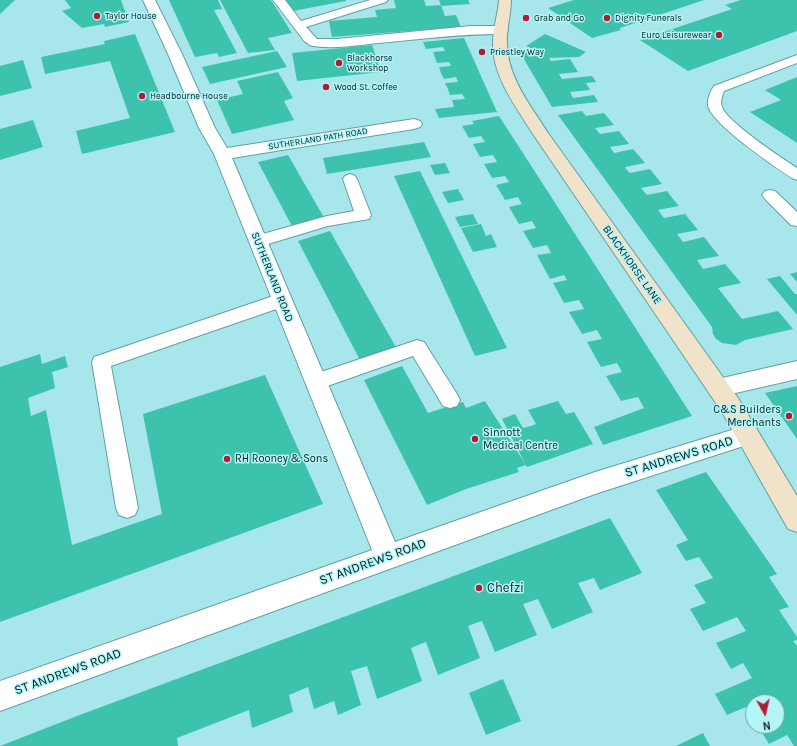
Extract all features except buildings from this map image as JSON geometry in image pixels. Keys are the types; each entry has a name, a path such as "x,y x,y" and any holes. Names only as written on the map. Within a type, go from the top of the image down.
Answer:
{"main road":[{"name":"BLACKHORSE LANE","path":"505,0 499,48 503,63 517,95 545,140 718,388 748,435 797,520"}],"street":[{"name":"SUTHERLAND ROAD","path":"149,0 207,128 222,154 388,557"},
{"path":"314,42 338,42 471,30 501,30"},
{"name":"SUTHERLAND PATH ROAD","path":"222,154 414,124"},
{"path":"718,388 797,370"},
{"name":"ST ANDREWS ROAD","path":"0,696 594,483 748,435"}],"lane":[{"path":"279,0 309,39 314,42"},
{"path":"299,25 382,0"},
{"path":"797,59 719,89 715,97 715,107 726,121 743,137 797,176"},
{"path":"258,241 327,221 363,215 350,179"},
{"path":"770,195 797,221"},
{"path":"127,508 101,362 282,300"},
{"path":"316,382 418,347 450,400"}],"place":[{"name":"Taylor House","path":"97,16"},
{"name":"Grab and Go","path":"526,18"},
{"name":"Dignity Funerals","path":"607,18"},
{"name":"Euro Leisurewear","path":"719,35"},
{"name":"Priestley Way","path":"482,52"},
{"name":"Blackhorse Workshop","path":"339,63"},
{"name":"Wood St. Coffee","path":"326,87"},
{"name":"Headbourne House","path":"142,96"},
{"name":"C&S Builders Merchants","path":"789,416"},
{"name":"Sinnott Medical Centre","path":"475,439"},
{"name":"RH Rooney & Sons","path":"227,459"},
{"name":"Chefzi","path":"479,588"}]}
